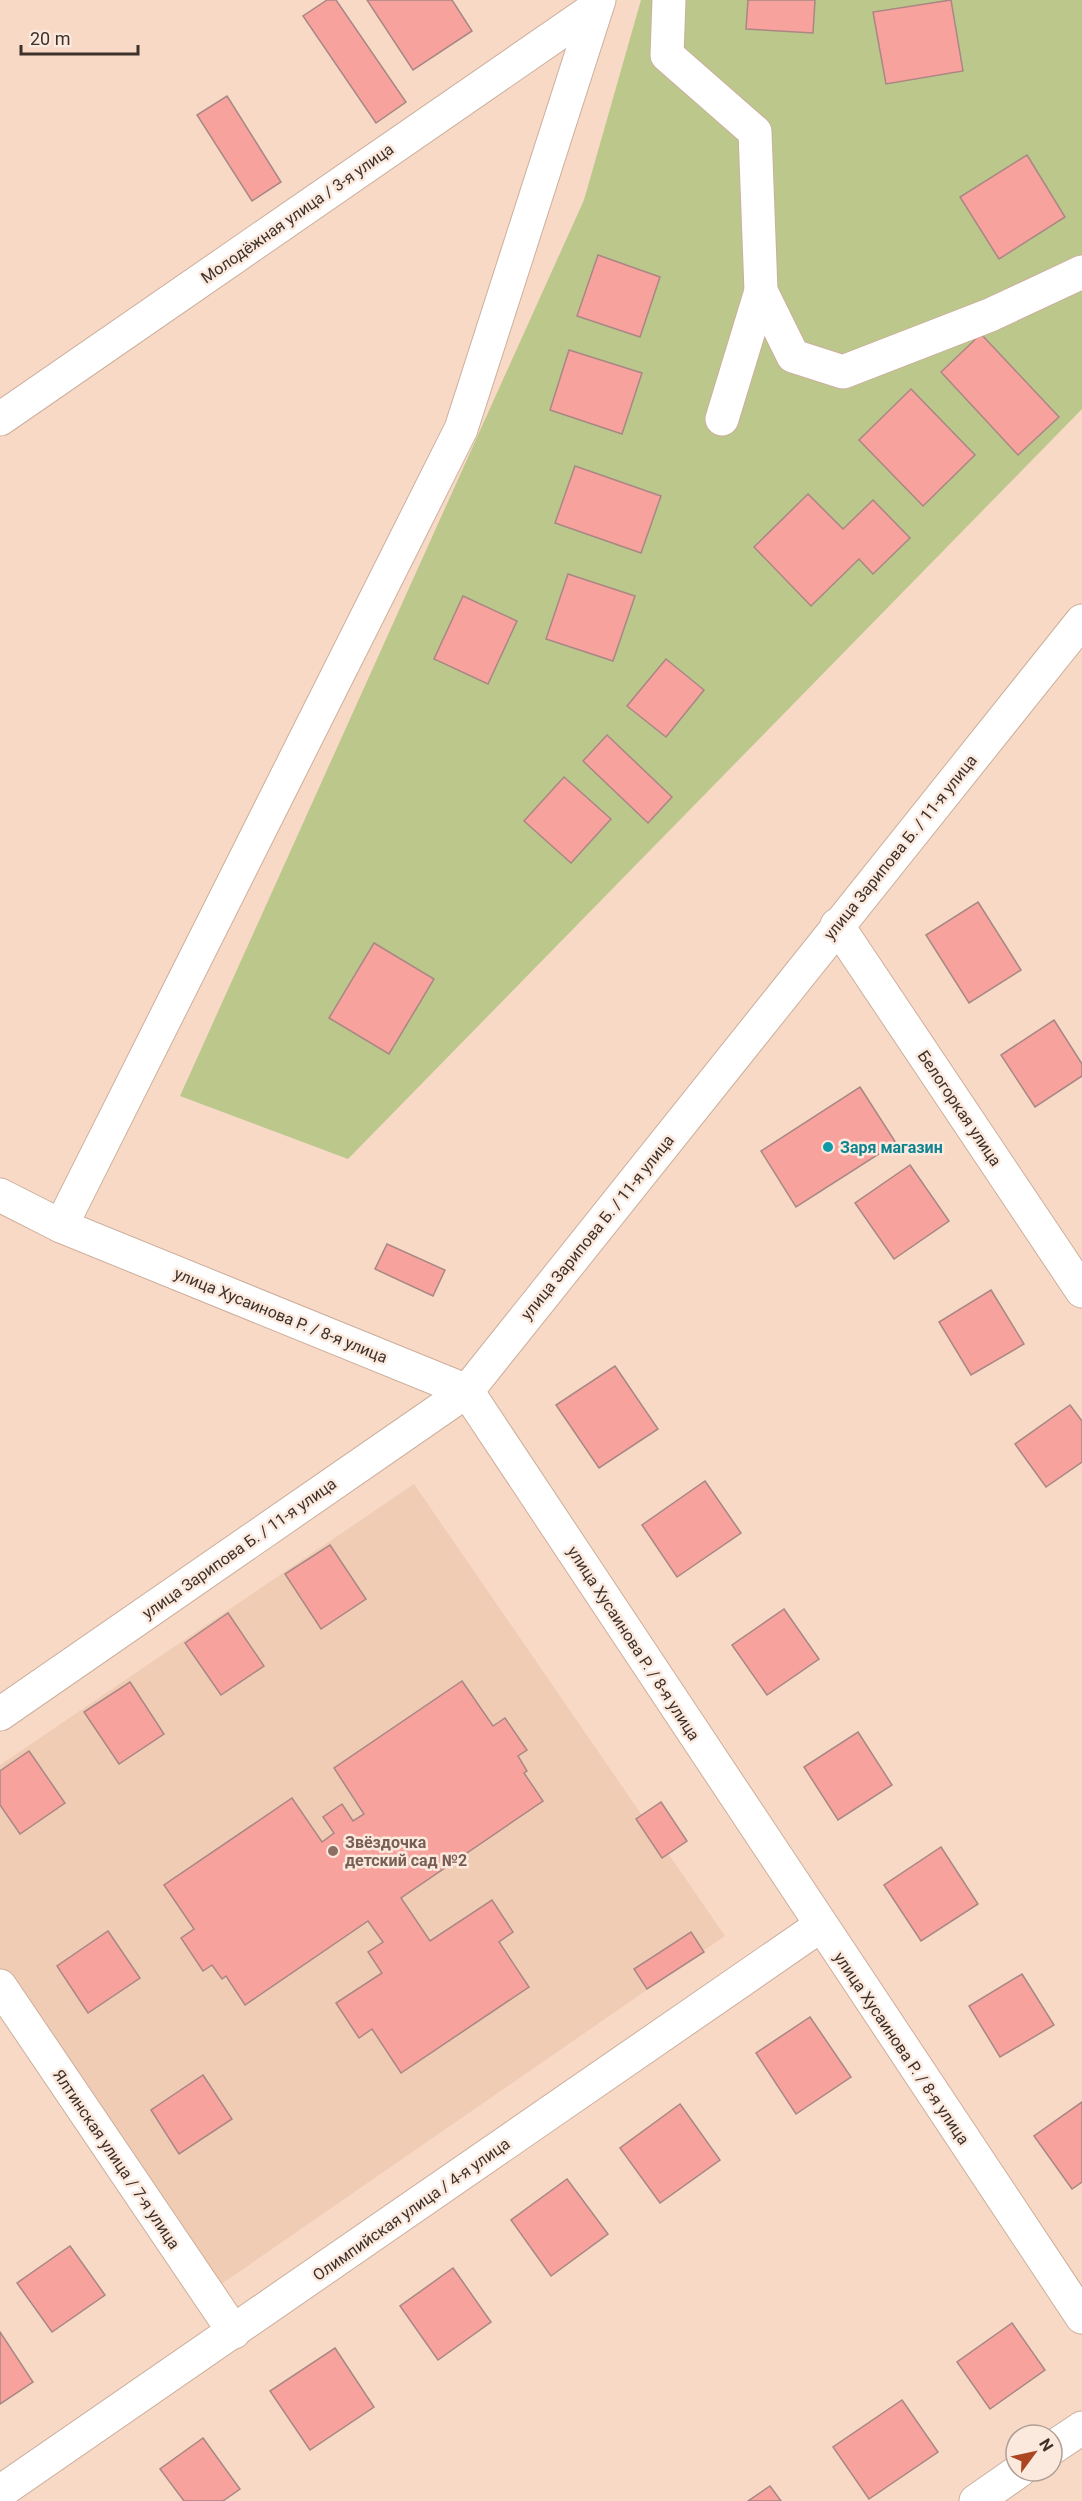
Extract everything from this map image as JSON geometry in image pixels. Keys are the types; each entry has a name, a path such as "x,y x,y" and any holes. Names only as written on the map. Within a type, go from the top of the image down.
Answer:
{"street":[{"path":"669,0 667,55 755,132 761,291 722,419"},
{"path":"61,1226 461,429 597,4"},
{"name":"Молодёжная улица / 3-я улица","path":"0,419 597,4"},
{"path":"761,291 793,356 843,372 990,315 1082,272"},
{"name":"улица Зарипова Б. / 11-я улица","path":"0,1714 467,1390 1082,621"},
{"name":"Белогоркая улица","path":"837,926 1082,1291"},
{"name":"улица Хусаинова Р. / 8-я улица","path":"0,1195 61,1226 467,1390 820,1926 1082,2317"},
{"name":"Олимпийская улица / 4-я улица","path":"0,2492 820,1926"},
{"name":"Ялтинская улица / 7-я улица","path":"0,1986 234,2332"},
{"path":"1064,2440 1082,2428"},
{"path":"976,2501 1004,2481"}],"shaded area":[{"name":"Звёздочка детский сад №2","path":"414,1484 725,1936 207,2294 0,1990 0,1765"}],"green space":[{"path":"641,0 1082,0 1082,409 348,1159 180,1096 584,200"}],"building":[{"path":"327,0 336,0 406,102 376,123 303,16"},
{"path":"367,0 452,0 472,31 413,70"},
{"path":"748,0 815,0 813,33 746,29"},
{"path":"951,0 963,71 886,84 873,12"},
{"path":"227,96 281,182 252,201 197,115"},
{"path":"1027,155 1065,217 999,259 960,197"},
{"path":"598,255 660,277 640,337 577,316"},
{"path":"981,334 1059,417 1018,455 941,372"},
{"path":"569,350 642,373 622,434 550,410"},
{"path":"911,389 975,455 923,506 859,440"},
{"path":"575,466 661,496 641,553 555,523"},
{"path":"808,494 843,529 873,500 910,538 873,574 859,559 811,606 754,547"},
{"path":"568,574 635,596 613,661 546,639"},
{"path":"463,596 517,621 488,684 434,659"},
{"path":"666,659 704,690 666,737 627,706"},
{"path":"607,735 672,797 648,823 583,761"},
{"path":"564,777 611,819 571,863 524,821"},
{"path":"978,902 1021,970 969,1003 926,935"},
{"path":"374,943 434,979 389,1054 329,1018"},
{"path":"1054,1020 1082,1064 1082,1076 1035,1107 1001,1055"},
{"name":"Заря магазин","path":"860,1087 896,1143 796,1207 761,1151"},
{"path":"910,1165 949,1221 894,1259 855,1203"},
{"path":"387,1244 445,1270 433,1296 375,1269"},
{"path":"991,1290 1024,1344 971,1375 939,1322"},
{"path":"615,1366 658,1429 599,1468 556,1405"},
{"path":"1070,1405 1082,1421 1082,1462 1046,1487 1015,1444"},
{"path":"705,1481 741,1533 677,1577 642,1525"},
{"path":"330,1545 366,1599 321,1629 285,1574"},
{"path":"784,1609 819,1659 767,1695 732,1645"},
{"path":"228,1613 264,1666 221,1695 185,1643"},
{"path":"462,1681 493,1726 505,1718 527,1750 518,1756 527,1771 524,1773 543,1801 401,1898 430,1941 492,1900 513,1932 499,1942 529,1987 401,2073 372,2029 359,2038 336,2003 382,1973 368,1952 383,1942 368,1921 245,2005 226,1976 222,1979 212,1965 203,1971 181,1938 194,1929 164,1885 292,1798 322,1842 334,1833 323,1817 342,1804 353,1821 364,1814 334,1768"},
{"path":"130,1682 164,1734 119,1764 84,1712"},
{"path":"858,1732 892,1785 838,1820 804,1767"},
{"path":"29,1751 65,1803 20,1834 0,1805 0,1771"},
{"path":"661,1802 687,1841 662,1858 636,1819"},
{"path":"941,1847 978,1904 921,1941 884,1885"},
{"path":"108,1931 140,1978 88,2013 57,1966"},
{"path":"691,1932 704,1952 647,1989 634,1969"},
{"path":"1022,1974 1054,2025 1000,2057 969,2006"},
{"path":"810,2017 851,2077 796,2114 756,2053"},
{"path":"203,2075 232,2119 179,2154 151,2110"},
{"path":"1082,2102 1082,2182 1072,2189 1034,2136"},
{"path":"680,2104 720,2160 660,2203 620,2148"},
{"path":"567,2179 608,2234 551,2276 511,2220"},
{"path":"70,2246 105,2295 52,2332 17,2283"},
{"path":"453,2268 491,2322 438,2360 400,2306"},
{"path":"1012,2323 1045,2370 990,2409 957,2362"},
{"path":"0,2332 33,2382 0,2404"},
{"path":"335,2348 374,2407 310,2450 270,2391"},
{"path":"902,2400 938,2452 869,2499 833,2447"},
{"path":"203,2438 240,2489 223,2501 184,2501 160,2469"},
{"path":"770,2486 781,2501 748,2501"}],"place":[{"name":"Заря магазин","path":"828,1147"},
{"name":"Звёздочка детский сад №2","path":"333,1851"}]}
